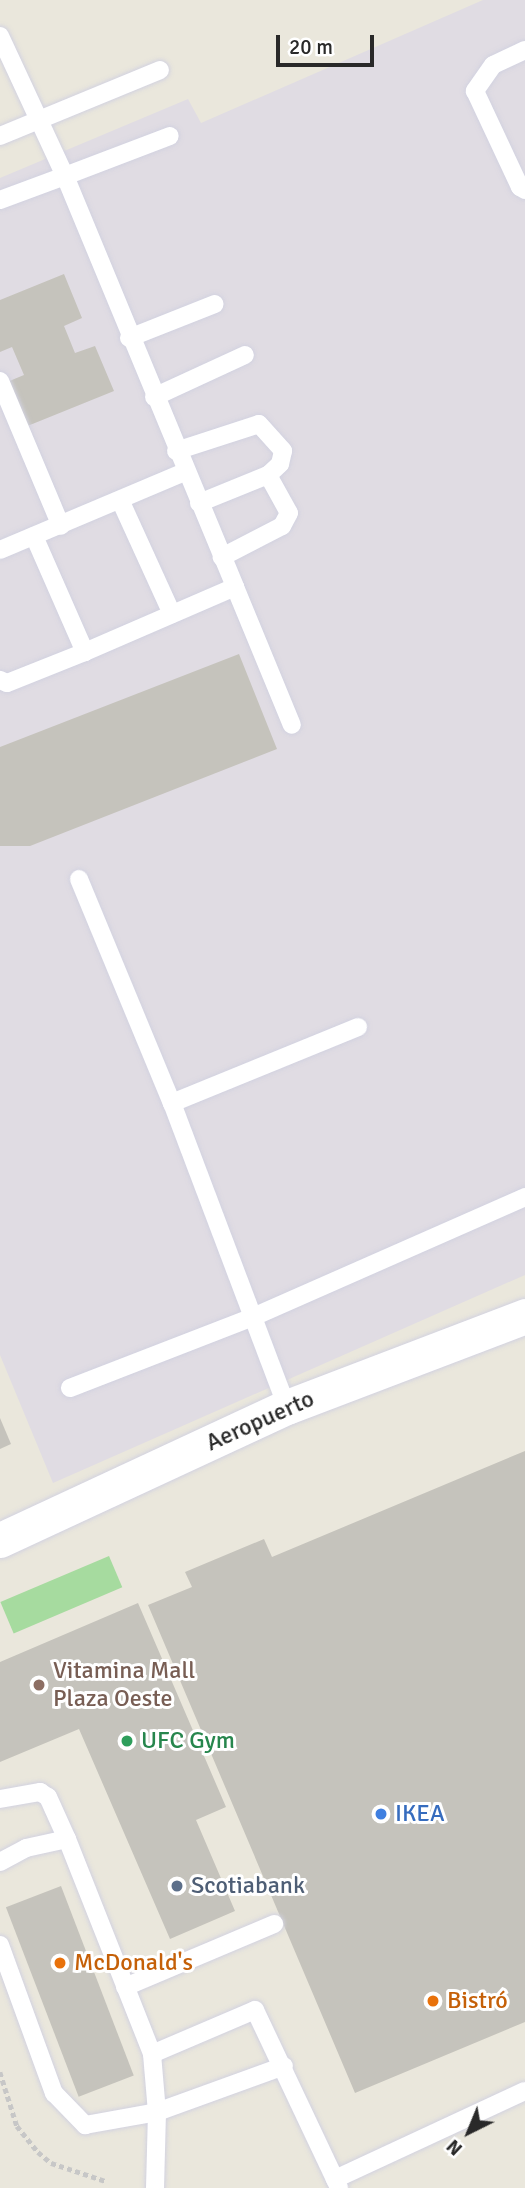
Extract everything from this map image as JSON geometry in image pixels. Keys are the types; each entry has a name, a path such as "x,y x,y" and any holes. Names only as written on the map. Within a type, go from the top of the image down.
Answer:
{"street":[{"name":"Aeropuerto","path":"0,1540 287,1407 525,1316"}],"lane":[{"path":"0,36 65,176 184,472 292,724"},
{"path":"525,50 493,65 475,91 520,187 525,190"},
{"path":"0,136 160,70"},
{"path":"0,200 170,136"},
{"path":"129,338 215,304"},
{"path":"153,397 245,355"},
{"path":"0,381 61,526"},
{"path":"176,451 259,424 282,452 280,464 268,475 199,503"},
{"path":"0,550 121,502 184,472"},
{"path":"222,557 282,526 289,513 268,475"},
{"path":"121,502 172,614"},
{"path":"34,536 85,652"},
{"path":"0,680 7,683 235,587"},
{"path":"79,879 172,1103 287,1407"},
{"path":"172,1103 358,1027"},
{"path":"69,1388 253,1317 525,1197"},
{"path":"0,1800 40,1792 48,1797 67,1839 152,2054 157,2112 155,2188"},
{"path":"0,1863 26,1848 67,1839"},
{"path":"125,1987 274,1924"},
{"path":"0,1945 54,2093 69,2113 93,2126 157,2112 284,2066"},
{"path":"152,2054 255,2010 284,2066 337,2184 525,2091"}],"path":[{"path":"0,2072 17,2126 51,2163 105,2181"},
{"path":"0,2094 8,2098"}],"shaded area":[{"path":"483,0 525,0 525,1275 53,1483 0,1355 0,178 188,99 201,123"}],"green space":[{"path":"109,1556 122,1587 14,1633 0,1602"}],"building":[{"path":"64,274 82,318 64,326 75,353 95,346 114,391 25,427 7,382 24,375 12,347 0,352 0,300"},
{"path":"239,654 277,749 30,846 0,846 0,747"},
{"path":"0,1418 11,1444 0,1449"},
{"name":"IKEA","path":"525,1451 525,2022 355,2093 148,1605 192,1587 185,1572 264,1539 272,1557"},
{"path":"138,1603 226,1807 196,1820 235,1911 170,1939 79,1729 0,1762 0,1662"},
{"name":"McDonald's","path":"61,1886 134,2076 79,2097 6,1907"}],"place":[{"name":"Vitamina Mall Plaza Oeste","path":"39,1685"},
{"name":"UFC Gym","path":"127,1741"},
{"name":"IKEA","path":"381,1814"},
{"name":"Scotiabank","path":"177,1886"},
{"name":"McDonald's","path":"60,1963"},
{"name":"Bistró","path":"433,2001"}]}
